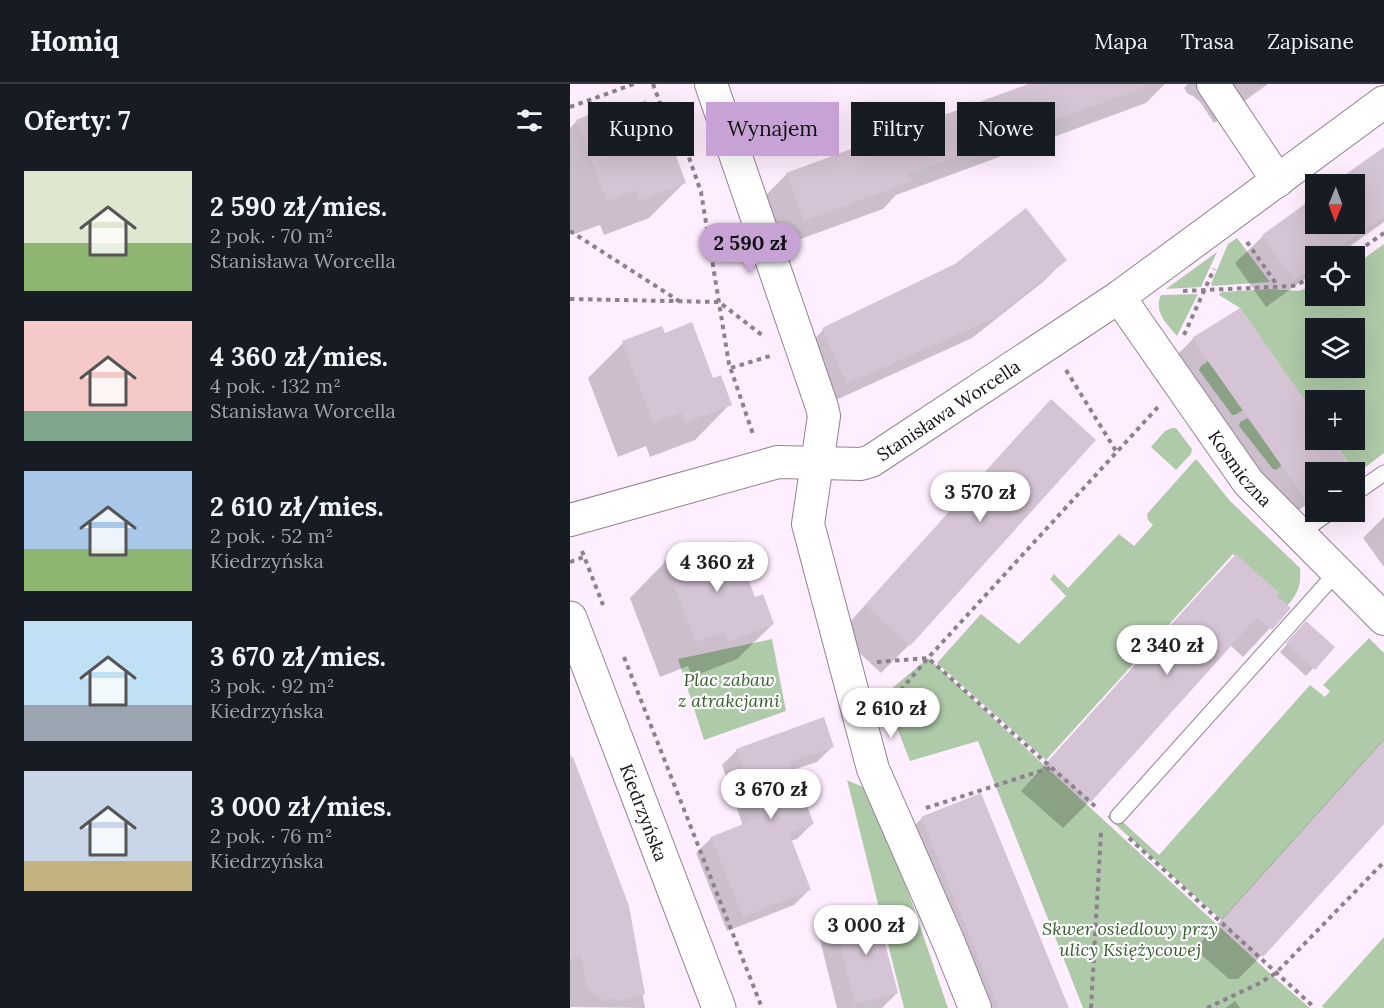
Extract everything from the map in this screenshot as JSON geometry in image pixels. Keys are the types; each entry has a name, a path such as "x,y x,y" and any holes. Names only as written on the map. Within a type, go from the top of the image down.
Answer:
{"street":[{"path":"711,84 822,407 824,416 808,524 873,769 950,943 975,1008"},
{"path":"1213,84 1278,181"},
{"name":"Stanisława Worcella","path":"570,520 778,462 861,464 871,461 1119,297 1384,102"},
{"name":"Kosmiczna","path":"1119,297 1248,482 1384,619"},
{"name":"Kiedrzyńska","path":"570,618 720,1008"}],"lane":[{"path":"1365,486 1384,473"},
{"path":"1299,534 1316,522"},
{"path":"1118,816 1337,572"}],"path":[{"path":"570,107 634,84"},
{"path":"653,84 676,146 684,143 701,192 731,368 764,466"},
{"path":"570,231 680,301"},
{"path":"1365,246 1384,233"},
{"path":"1246,240 1277,286"},
{"path":"1181,341 1219,259"},
{"path":"1175,292 1293,286 1305,281"},
{"path":"570,299 719,303 765,337"},
{"path":"731,368 773,355"},
{"path":"1064,366 1116,452"},
{"path":"885,710 936,650 1165,399"},
{"path":"570,520 606,611"},
{"path":"570,562 584,557"},
{"path":"623,655 762,1008"},
{"path":"924,808 1051,767"},
{"path":"1091,1008 1102,825"},
{"path":"1207,1008 1276,973 1384,862"}],"green space":[{"path":"1237,238 1270,282 1212,286 1228,244"},
{"path":"1384,244 1384,453 1365,467 1365,462 1348,462 1339,450 1365,450 1365,390 1305,390 1305,402 1240,308 1219,295 1221,292 1269,289 1299,291 1305,289 1305,306 1365,306 1365,258"},
{"path":"1217,252 1201,287 1166,289"},
{"path":"1198,294 1177,336 1160,312 1161,295"},
{"path":"1208,361 1243,410 1235,415 1232,415 1199,370"},
{"path":"1248,418 1282,465 1276,470 1239,426 1240,422"},
{"path":"1176,428 1192,449 1191,454 1176,470 1151,447 1165,431"},
{"path":"1195,460 1230,501 1300,568 1297,592 1271,623 1262,612 1279,593 1233,554 1046,760 937,663 981,614 1019,644 1066,596 1050,579 1054,574 1068,588 1119,534 1134,546 1153,525 1148,520 1147,514"},
{"path":"1369,638 1384,653 1384,740 1222,920 1107,817 1112,812 1159,855 1310,685 1325,697 1330,691 1323,685"},
{"name":"Plac zabaw z atrakcjami","path":"772,639 786,711 704,740 678,659"},
{"name":"Skwer osiedlowy przy ulicy Księżycowej","path":"928,658 1310,1008 1083,1008 978,741 910,761 884,695"},
{"path":"847,780 874,792 948,1008 904,1008"},
{"path":"1384,937 1384,1008 1324,1008 1322,1006"}],"building":[{"path":"1028,84 1144,84 1145,87 1055,120 1055,102 979,102"},
{"path":"957,110 958,156 909,174 912,181 804,221 786,173 832,156 839,156 839,154 851,149 851,156 945,156 945,115"},
{"path":"588,115 588,151 576,120"},
{"path":"1384,147 1384,216 1365,229 1365,174 1346,174"},
{"path":"590,156 676,156 686,183 639,201 635,190 607,201"},
{"path":"1305,204 1305,234 1358,234 1341,246 1305,246 1305,272 1294,280 1262,235"},
{"path":"1026,208 1067,260 996,317 847,384 822,328 955,264"},
{"path":"1240,308 1305,400 1305,450 1339,450 1348,462 1305,462 1305,499 1192,338"},
{"path":"692,322 713,378 721,375 732,405 685,423 681,412 653,423 622,341 662,326 665,333"},
{"path":"1051,399 1096,440 910,646 865,605"},
{"path":"734,541 755,597 763,594 774,624 728,642 724,632 696,642 664,561 705,545 707,552"},
{"path":"1236,554 1279,593 1277,596 1291,608 1272,630 1257,617 1091,802 1048,762"},
{"path":"1306,621 1335,647 1315,670 1286,643"},
{"path":"824,717 834,747 790,762 814,824 789,833 811,890 743,917 711,837 761,817 736,749"},
{"path":"1384,740 1384,824 1263,957 1222,920"},
{"path":"573,757 629,906 645,994 616,1001 615,998 603,1000 587,989 581,956 570,960 570,758"},
{"path":"981,793 1069,1008 999,1008 921,817"},
{"path":"876,909 898,993 855,1004 834,919"}]}
